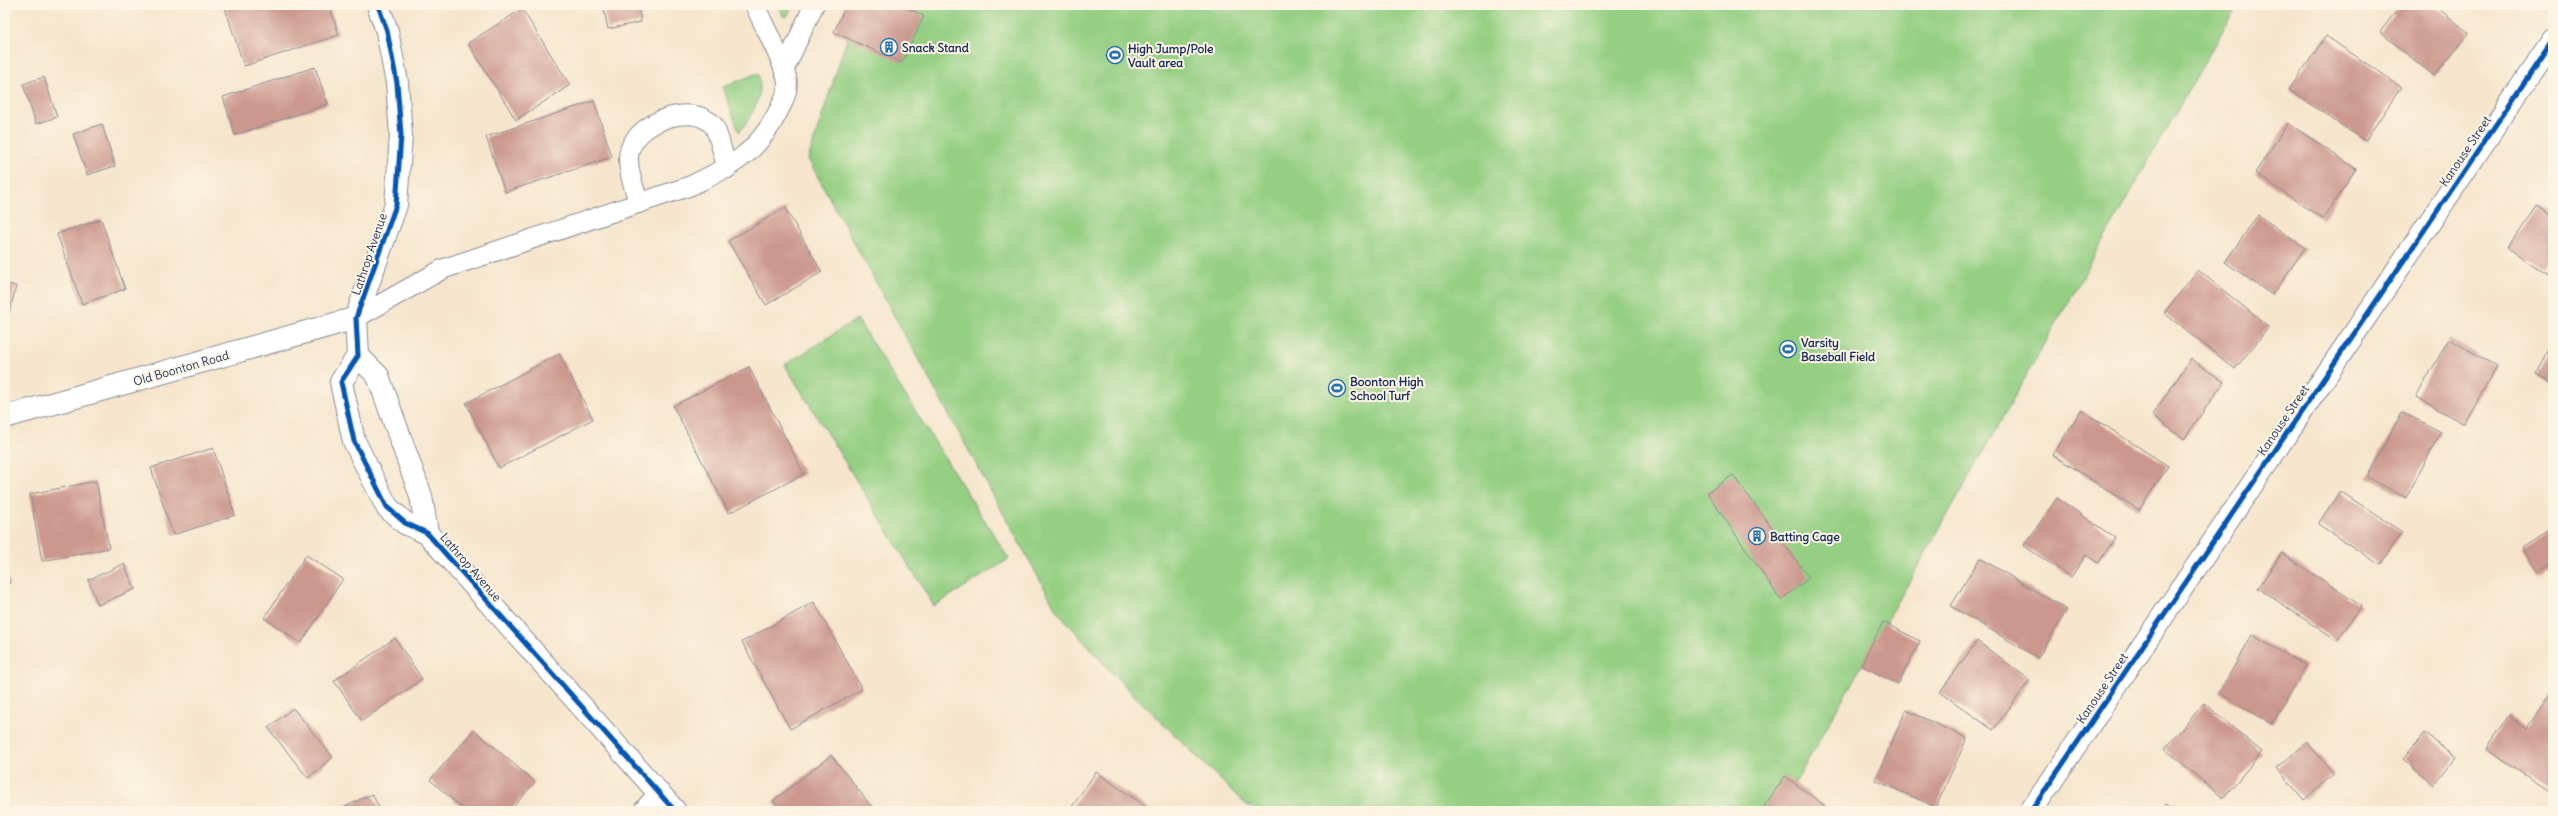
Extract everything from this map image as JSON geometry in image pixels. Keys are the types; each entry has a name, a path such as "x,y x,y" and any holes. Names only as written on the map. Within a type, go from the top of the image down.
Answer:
{"street":[{"name":"Lathrop Avenue","path":"378,5 387,31 397,83 401,135 396,205 356,318 358,356 341,382 354,441 387,507 405,523 427,533 675,811"},
{"name":"Kanouse Street","path":"2031,811 2553,40"},
{"name":"Old Boonton Road","path":"5,417 356,318"},
{"name":"Lathrop Avenue","path":"358,356 378,376 421,496 427,533"}],"lane":[{"path":"356,318 443,269 690,186 727,169 755,146 772,124 786,91 788,81 755,5"},
{"path":"784,70 814,5"},
{"path":"638,203 630,167 630,149 640,134 656,123 683,115 702,116 714,126 727,169"},
{"path":"643,811 658,793"}],"green space":[{"path":"779,5 792,5 787,17 783,16"},
{"path":"858,5 2237,5 1779,811 1258,811 1244,803 1113,674 1057,611 808,159"},
{"path":"758,73 760,89 756,105 739,132 723,87"},
{"path":"857,319 1009,559 934,606 785,365"}],"building":[{"path":"224,5 329,5 339,35 244,66"},
{"path":"603,5 638,5 641,22 608,29"},
{"name":"Snack Stand","path":"846,5 901,5 924,16 902,63 834,32"},
{"path":"2401,5 2434,5 2469,33 2434,76 2380,32"},
{"path":"522,9 570,85 516,120 468,43"},
{"path":"2326,36 2401,87 2365,141 2289,90"},
{"path":"315,67 328,104 235,135 223,97"},
{"path":"44,77 57,117 36,124 23,84"},
{"path":"594,101 612,157 505,192 486,137"},
{"path":"2288,123 2356,169 2323,219 2255,173"},
{"path":"102,124 115,166 87,175 73,134"},
{"path":"2538,205 2553,215 2553,268 2548,275 2508,248"},
{"path":"785,208 822,272 766,305 728,241"},
{"path":"2258,215 2305,248 2272,295 2225,262"},
{"path":"101,219 125,289 82,304 57,234"},
{"path":"2198,270 2269,327 2235,369 2164,313"},
{"path":"5,283 16,286 6,326 5,326"},
{"path":"2449,339 2497,366 2464,424 2416,397"},
{"path":"2553,343 2553,384 2536,375"},
{"path":"559,354 593,419 499,468 466,403"},
{"path":"2191,359 2224,382 2184,439 2152,415"},
{"path":"749,367 804,474 729,513 673,406"},
{"path":"2081,410 2168,466 2139,510 2053,455"},
{"path":"2402,412 2441,432 2406,498 2367,477"},
{"path":"213,448 235,515 173,535 151,468"},
{"name":"Batting Cage","path":"1733,475 1809,578 1781,600 1707,493"},
{"path":"96,481 109,548 42,561 30,494"},
{"path":"2340,491 2402,532 2380,565 2318,524"},
{"path":"2057,498 2115,538 2098,563 2086,555 2071,577 2024,546"},
{"path":"2553,526 2553,562 2539,572 2522,546"},
{"path":"2282,553 2361,606 2337,641 2258,588"},
{"path":"306,555 343,579 301,643 264,618"},
{"path":"1980,558 2067,610 2038,658 1951,606"},
{"path":"124,564 135,589 98,605 88,580"},
{"path":"5,571 10,584 5,585"},
{"path":"814,602 862,689 790,729 742,642"},
{"path":"1883,622 1920,641 1898,684 1861,665"},
{"path":"2252,635 2306,666 2272,724 2219,693"},
{"path":"395,638 422,679 362,721 334,681"},
{"path":"1977,641 2030,680 1993,730 1940,692"},
{"path":"2553,689 2553,794 2486,749 2509,716 2527,728"},
{"path":"2204,703 2262,752 2223,798 2165,749"},
{"path":"293,708 333,757 308,778 268,728"},
{"path":"1906,710 1967,738 1936,807 1875,780"},
{"path":"474,730 535,782 510,811 466,811 430,780"},
{"path":"2425,733 2455,758 2434,785 2403,759"},
{"path":"2307,742 2334,774 2304,800 2277,768"},
{"path":"831,755 875,811 781,811 773,801"},
{"path":"1096,772 1152,811 1069,811"},
{"path":"1785,776 1825,806 1821,811 1767,811 1763,808"},
{"path":"372,794 381,811 336,811"},
{"path":"2166,805 2175,811 2162,811"}],"cycle path":[{"path":"378,5 387,31 397,83 401,135 396,205 356,318 358,356 341,382 354,441 387,507 405,523 427,533 675,811"},
{"path":"2031,811 2553,40"}],"place":[{"name":"Snack Stand","path":"889,47"},
{"name":"High Jump/Pole Vault area","path":"1115,55"},
{"name":"Varsity Baseball Field","path":"1788,349"},
{"name":"Boonton High School Turf","path":"1337,388"},
{"name":"Batting Cage","path":"1757,536"}]}
